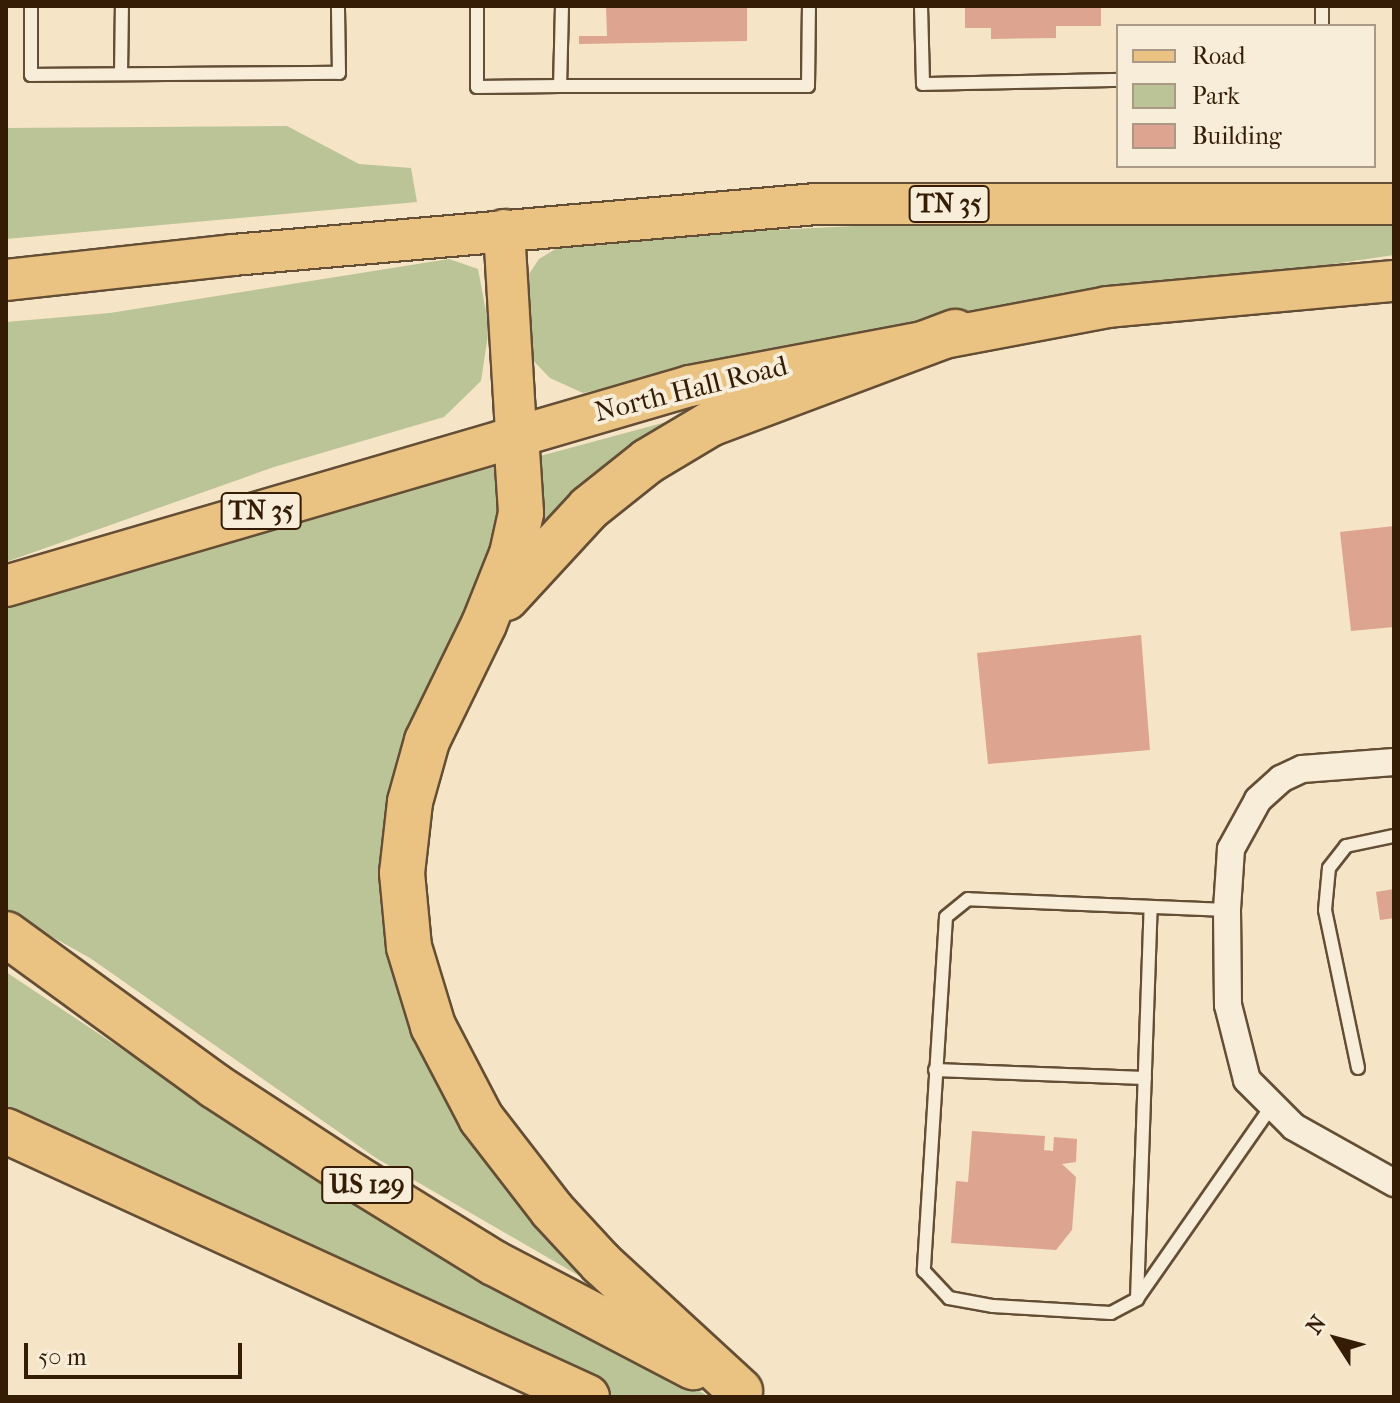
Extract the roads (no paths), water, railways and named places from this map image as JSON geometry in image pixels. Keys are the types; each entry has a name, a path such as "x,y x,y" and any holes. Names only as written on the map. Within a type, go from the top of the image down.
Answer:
{"highway":[{"path":"484,624 542,553 648,461 710,424 955,332"},
{"path":"516,435 521,513 512,554 484,624 427,741 410,802 402,873 408,932 433,1026 481,1118 552,1210 601,1263 746,1394"},
{"name":"US 129","path":"6,934 215,1086 353,1176 494,1263 746,1394"},
{"path":"6,1131 587,1397"}],"main road":[{"name":"TN 35","path":"6,280 504,230 816,204 1394,204"},
{"path":"504,230 516,435"},
{"name":"North Hall Road","path":"6,586 690,386 955,332 1107,307 1394,281"}],"street":[{"path":"1394,762 1302,769 1281,779 1258,800 1231,849 1227,910 1228,1005 1236,1047 1247,1080 1270,1108 1294,1127 1394,1183"}],"lane":[{"path":"31,6 31,75 339,73 338,6"},
{"path":"121,74 122,6"},
{"path":"477,6 477,87 808,86 809,6"},
{"path":"560,86 562,6"},
{"path":"921,6 923,84 1116,80"},
{"path":"1358,1068 1325,910 1329,868 1346,846 1394,836"},
{"path":"1227,910 968,899 946,917 924,1271 949,1298 993,1306 1111,1313 1137,1299 1270,1108"},
{"path":"1137,1299 1151,907"},
{"path":"935,1070 1145,1078"}]}
